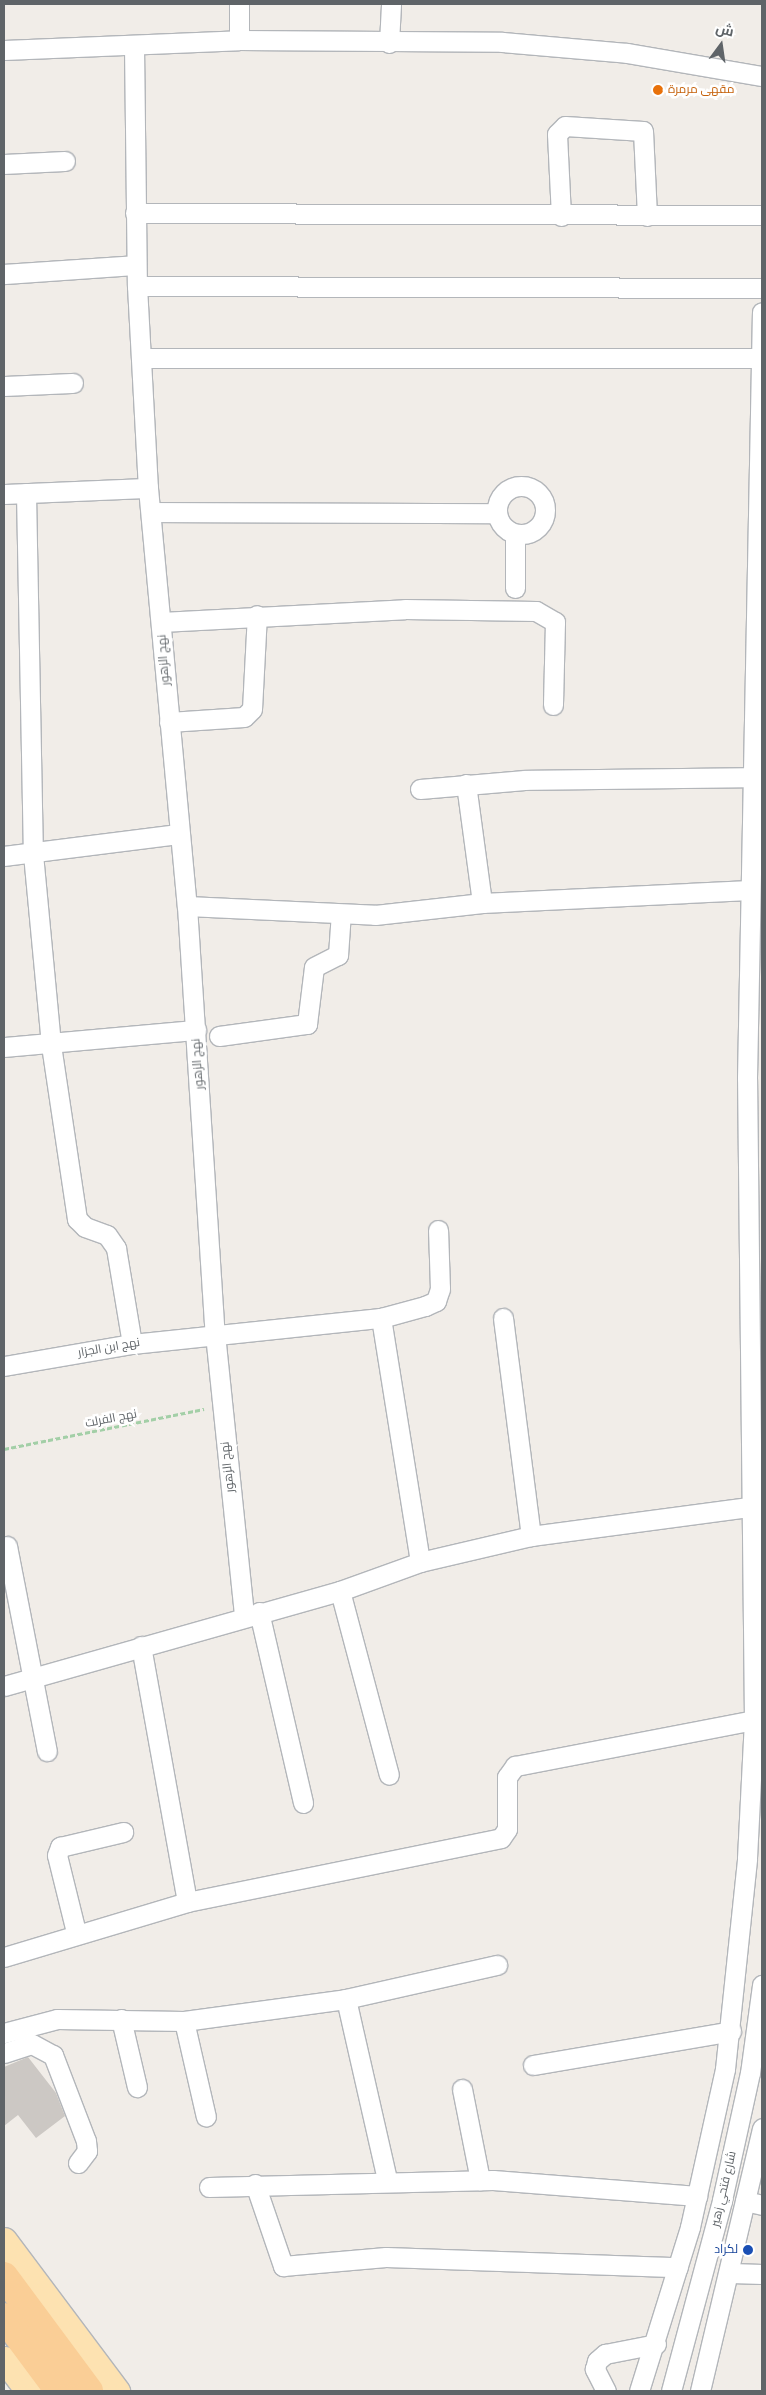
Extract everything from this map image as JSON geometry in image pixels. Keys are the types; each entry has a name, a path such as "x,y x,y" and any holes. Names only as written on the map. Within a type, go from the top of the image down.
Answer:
{"highway":[{"path":"4,2276 89,2391"},
{"path":"4,2317 59,2391"}],"main road":[{"path":"4,2240 117,2391"},
{"path":"4,2359 28,2391"}],"street":[{"path":"238,40 239,4"},
{"path":"389,43 391,4"},
{"path":"4,50 134,46 238,40 575,46 762,76"},
{"name":"نهج الزهور","path":"134,46 136,265 148,488 152,512 169,722 187,906 215,1334 222,1405 252,1614 303,1804"},
{"path":"561,216 557,134 564,126 643,131 648,216"},
{"path":"4,164 65,161"},
{"path":"135,212 561,216 762,215"},
{"path":"4,274 136,265"},
{"path":"137,286 762,288"},
{"path":"638,2391 656,2344 697,2196 731,2031 754,1720 758,1505 747,1078 750,890 756,777 762,312"},
{"path":"141,358 761,358"},
{"path":"4,386 73,384"},
{"path":"522,486 537,492 545,506 543,522 531,533 515,534 502,526 497,513 506,491 522,486"},
{"path":"4,494 148,488"},
{"path":"26,494 33,854 51,1045 77,1218 85,1228 108,1235 116,1248 132,1344"},
{"path":"152,512 497,513"},
{"path":"515,534 515,588"},
{"path":"161,622 257,615 405,609 536,611 555,622 554,705"},
{"path":"169,722 244,717 252,709 257,615"},
{"path":"420,789 466,784 756,777"},
{"path":"466,784 482,903"},
{"path":"4,856 33,854 179,834"},
{"path":"187,906 341,916 482,903 750,890"},
{"path":"219,1036 308,1024 314,967 338,956 341,916"},
{"path":"4,1047 51,1045 196,1030"},
{"name":"نهج ابن الجزار","path":"4,1366 132,1344 381,1318 436,1301 440,1289 438,1230"},
{"path":"381,1318 420,1562"},
{"path":"503,1318 531,1536"},
{"path":"4,1686 252,1614 340,1591 420,1562 531,1536 758,1505"},
{"path":"7,1546 34,1676 47,1751"},
{"path":"340,1591 388,1775"},
{"path":"141,1646 187,1902"},
{"path":"4,1957 76,1932 187,1902 501,1838 507,1829 507,1778 515,1766 754,1720"},
{"path":"76,1932 57,1855 60,1847 123,1832"},
{"path":"4,2033 58,2019 184,2020 346,1999 496,1965"},
{"name":"شارع فتحي زهير","path":"671,2391 722,2200 750,2074 762,1984"},
{"path":"346,1999 388,2179"},
{"path":"121,2018 137,2087"},
{"path":"184,2020 206,2118"},
{"path":"533,2065 731,2031"},
{"path":"4,2053 32,2044 52,2055 86,2141 86,2151 78,2163"},
{"path":"462,2089 480,2180"},
{"name":"شارع فتحي زهير","path":"700,2391 731,2273 753,2203 762,2128"},
{"path":"208,2187 388,2179 480,2180 697,2196"},
{"path":"255,2184 283,2266 386,2257 678,2267"},
{"path":"731,2273 762,2274"},
{"path":"606,2391 595,2369 597,2361 605,2354 656,2344"}],"path":[{"name":"نهج الفرلت","path":"4,1449 222,1405"}],"building":[{"path":"28,2057 56,2093 65,2116 36,2138 18,2115 4,2126 4,2067"}],"place":[{"name":"مقهى مرمرة","path":"658,90"},
{"name":"لكراد","path":"748,2250"}]}
